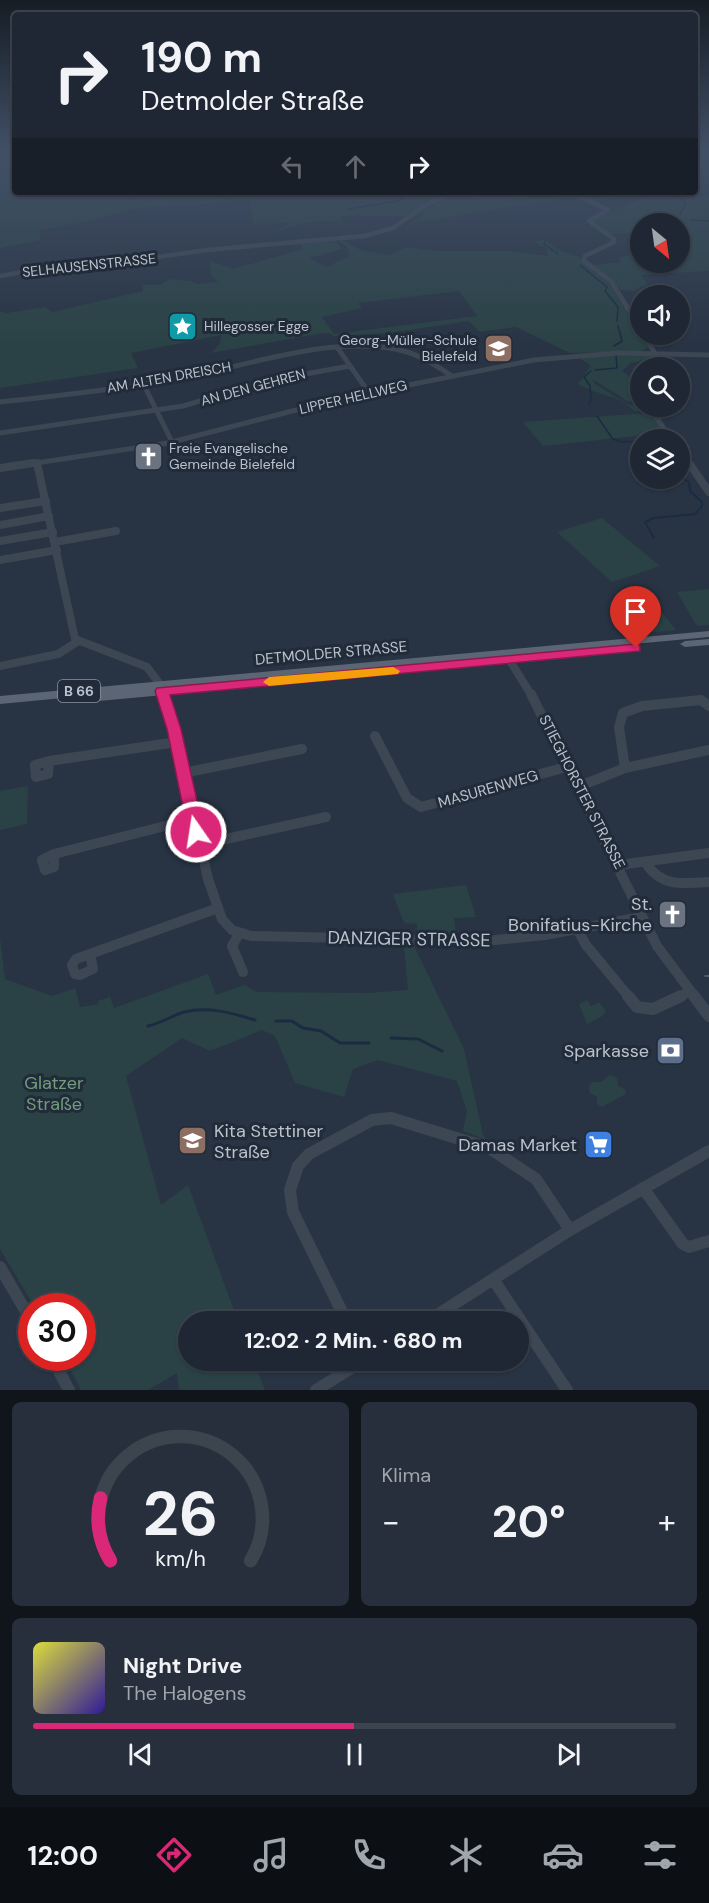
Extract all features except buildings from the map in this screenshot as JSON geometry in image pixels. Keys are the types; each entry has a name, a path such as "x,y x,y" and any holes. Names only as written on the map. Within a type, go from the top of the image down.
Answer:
{"main road":[{"name":"DETMOLDER STRASSE","path":"508,657 709,634"},
{"name":"DETMOLDER STRASSE","path":"0,700 709,642"},
{"name":"DETMOLDER STRASSE","path":"0,706 160,687"}],"street":[{"name":"SELHAUSENSTRASSE","path":"0,276 56,266 123,262 207,250 364,236 393,228 409,217"},
{"path":"596,217 589,221 614,242 585,256 584,261 610,281 630,312"},
{"path":"650,345 656,357"},
{"path":"337,347 369,393"},
{"name":"AM ALTEN DREISCH","path":"0,402 143,383 337,347 377,348 404,352 436,364 452,376"},
{"name":"LIPPER HELLWEG","path":"0,468 172,442 369,393 566,356 654,353 709,355"},
{"name":"AN DEN GEHREN","path":"0,433 157,411 210,400 289,376 350,366"},
{"path":"143,383 172,442"},
{"path":"37,463 77,642"},
{"path":"690,465 709,492"},
{"path":"0,508 46,501"},
{"path":"0,525 49,516"},
{"path":"0,560 116,531"},
{"path":"0,541 53,532"},
{"path":"0,666 58,654 77,642"},
{"path":"77,642 147,667 154,673 177,742 199,845 218,908 226,925 239,933 232,946 243,972"},
{"name":"STIEGHORSTER STRASSE","path":"508,657 540,709 570,766 641,917 664,957 709,1016"},
{"path":"625,768 619,728 623,713 642,706 702,700 709,706"},
{"name":"MASURENWEG","path":"375,736 407,798 421,807 570,766"},
{"path":"50,761 177,742"},
{"path":"183,773 302,749"},
{"path":"580,786 625,768 709,750"},
{"path":"199,845 326,817"},
{"path":"54,854 193,819"},
{"path":"618,865 709,853"},
{"path":"645,862 663,881 671,885 709,882"},
{"path":"90,954 218,908"},
{"name":"DANZIGER STRASSE","path":"239,933 486,941 519,939 641,917"},
{"path":"578,929 586,945 637,1007 653,1009 689,992"},
{"path":"342,1311 293,1212 290,1190 298,1166 309,1154 372,1120 392,1118 489,1148 536,1179 570,1230"},
{"path":"443,1311 570,1230 709,1151"},
{"path":"643,1188 683,1244 689,1247 709,1241"},
{"path":"0,1267 18,1298"},
{"path":"493,1279 567,1390"},
{"path":"59,1371 69,1390"},
{"path":"316,1390 346,1371"}],"green space":[{"path":"0,217 106,217 40,230 40,240 0,248"},
{"path":"252,217 342,217 342,224 318,221 275,231 289,223 253,224"},
{"path":"420,217 452,217 409,224"},
{"path":"599,217 630,217 630,233 608,234 591,223 592,220"},
{"path":"690,217 709,217 709,271 690,272"},
{"path":"546,240 556,249 582,258 607,280 630,317 630,345 648,345 649,347 640,351 570,353 516,327 479,332 469,321 389,333 333,336 330,333 318,334 211,353 220,343 221,335 131,353 138,368 0,388 0,311 7,313 45,307 53,312 143,291 142,285 160,285 169,279 198,284 218,282 211,275 210,261 233,269 303,249 300,244 336,241 342,249 309,258 326,267 350,256 348,248 340,241 363,251 391,255 407,247 434,251 508,251 548,256 547,249 534,241","holes":["459,291 477,316 334,334 322,317 362,308 358,303"]},
{"path":"630,255 630,273 675,273 641,275 647,284 630,285 630,291 621,290 593,265 622,262 618,258"},
{"path":"600,355 651,357 630,357 630,363 622,371 630,377 630,402 592,379 595,384 630,407 615,398 578,384 591,366 578,357"},
{"path":"630,414 630,417 654,417 662,429 630,429 630,437 543,446 523,422"},
{"path":"602,518 660,566 612,582 557,532"},
{"path":"709,589 709,625 697,626 677,592"},
{"path":"655,604 676,630 652,632 634,608"},
{"path":"28,786 27,824 0,830 0,791"},
{"path":"466,885 476,917 454,918 456,936 417,935 417,924 404,923 393,894"},
{"name":"Glatzer Straße","path":"0,937 5,979 52,996 75,988 80,1007 99,1004 98,1001 110,997 114,1008 208,974 216,995 244,985 257,992 368,993 408,990 404,946 414,946 464,1049 483,1135 487,1140 463,1131 467,1111 457,1081 378,1060 353,1069 344,1097 295,1083 275,1036 262,1030 210,1051 182,1038 126,1076 161,1205 188,1185 234,1311 178,1311 178,1371 257,1371 265,1390 179,1390 177,1373 148,1390 81,1390 71,1371 96,1371 96,1293 26,1293 0,1249"},
{"path":"587,1000 591,1006 599,1002 606,1011 601,1017 587,1024 579,1004"},
{"path":"610,1075 617,1078 618,1086 625,1089 626,1094 602,1107 597,1104 597,1097 590,1093 589,1087 592,1082 601,1082"}],"waterway":[{"path":"691,220 709,221"},
{"path":"545,241 544,244 558,254"},
{"path":"580,265 607,287 605,291 618,307 617,321"},
{"path":"614,346 622,341 618,326"},
{"path":"595,370 617,368 616,355"},
{"path":"591,371 584,377 590,386 591,399"},
{"path":"589,404 591,400"},
{"path":"597,416 612,438"},
{"path":"613,439 630,442"},
{"path":"654,538 645,522 654,518 695,514 702,506 702,502 690,489"},
{"path":"148,1026 193,1010 211,1010 255,1020"},
{"path":"276,1021 292,1021 303,1028 321,1031 340,1043 369,1043"},
{"path":"391,1038 418,1039 442,1051"}],"slow traffic":[{"path":"269,682 393,671"}],"place":[{"name":"Hillegosser Egge","path":"183,326"},
{"name":"Georg-Müller-Schule Bielefeld","path":"498,348"},
{"name":"Freie Evangelische Gemeinde Bielefeld","path":"148,456"},
{"name":"St. Bonifatius-Kirche","path":"673,914"},
{"name":"Sparkasse","path":"670,1051"},
{"name":"Kita Stettiner Straße","path":"193,1141"},
{"name":"Damas Market","path":"598,1145"}],"route":[{"path":"196,832 174,729 162,691 636,648"}]}
